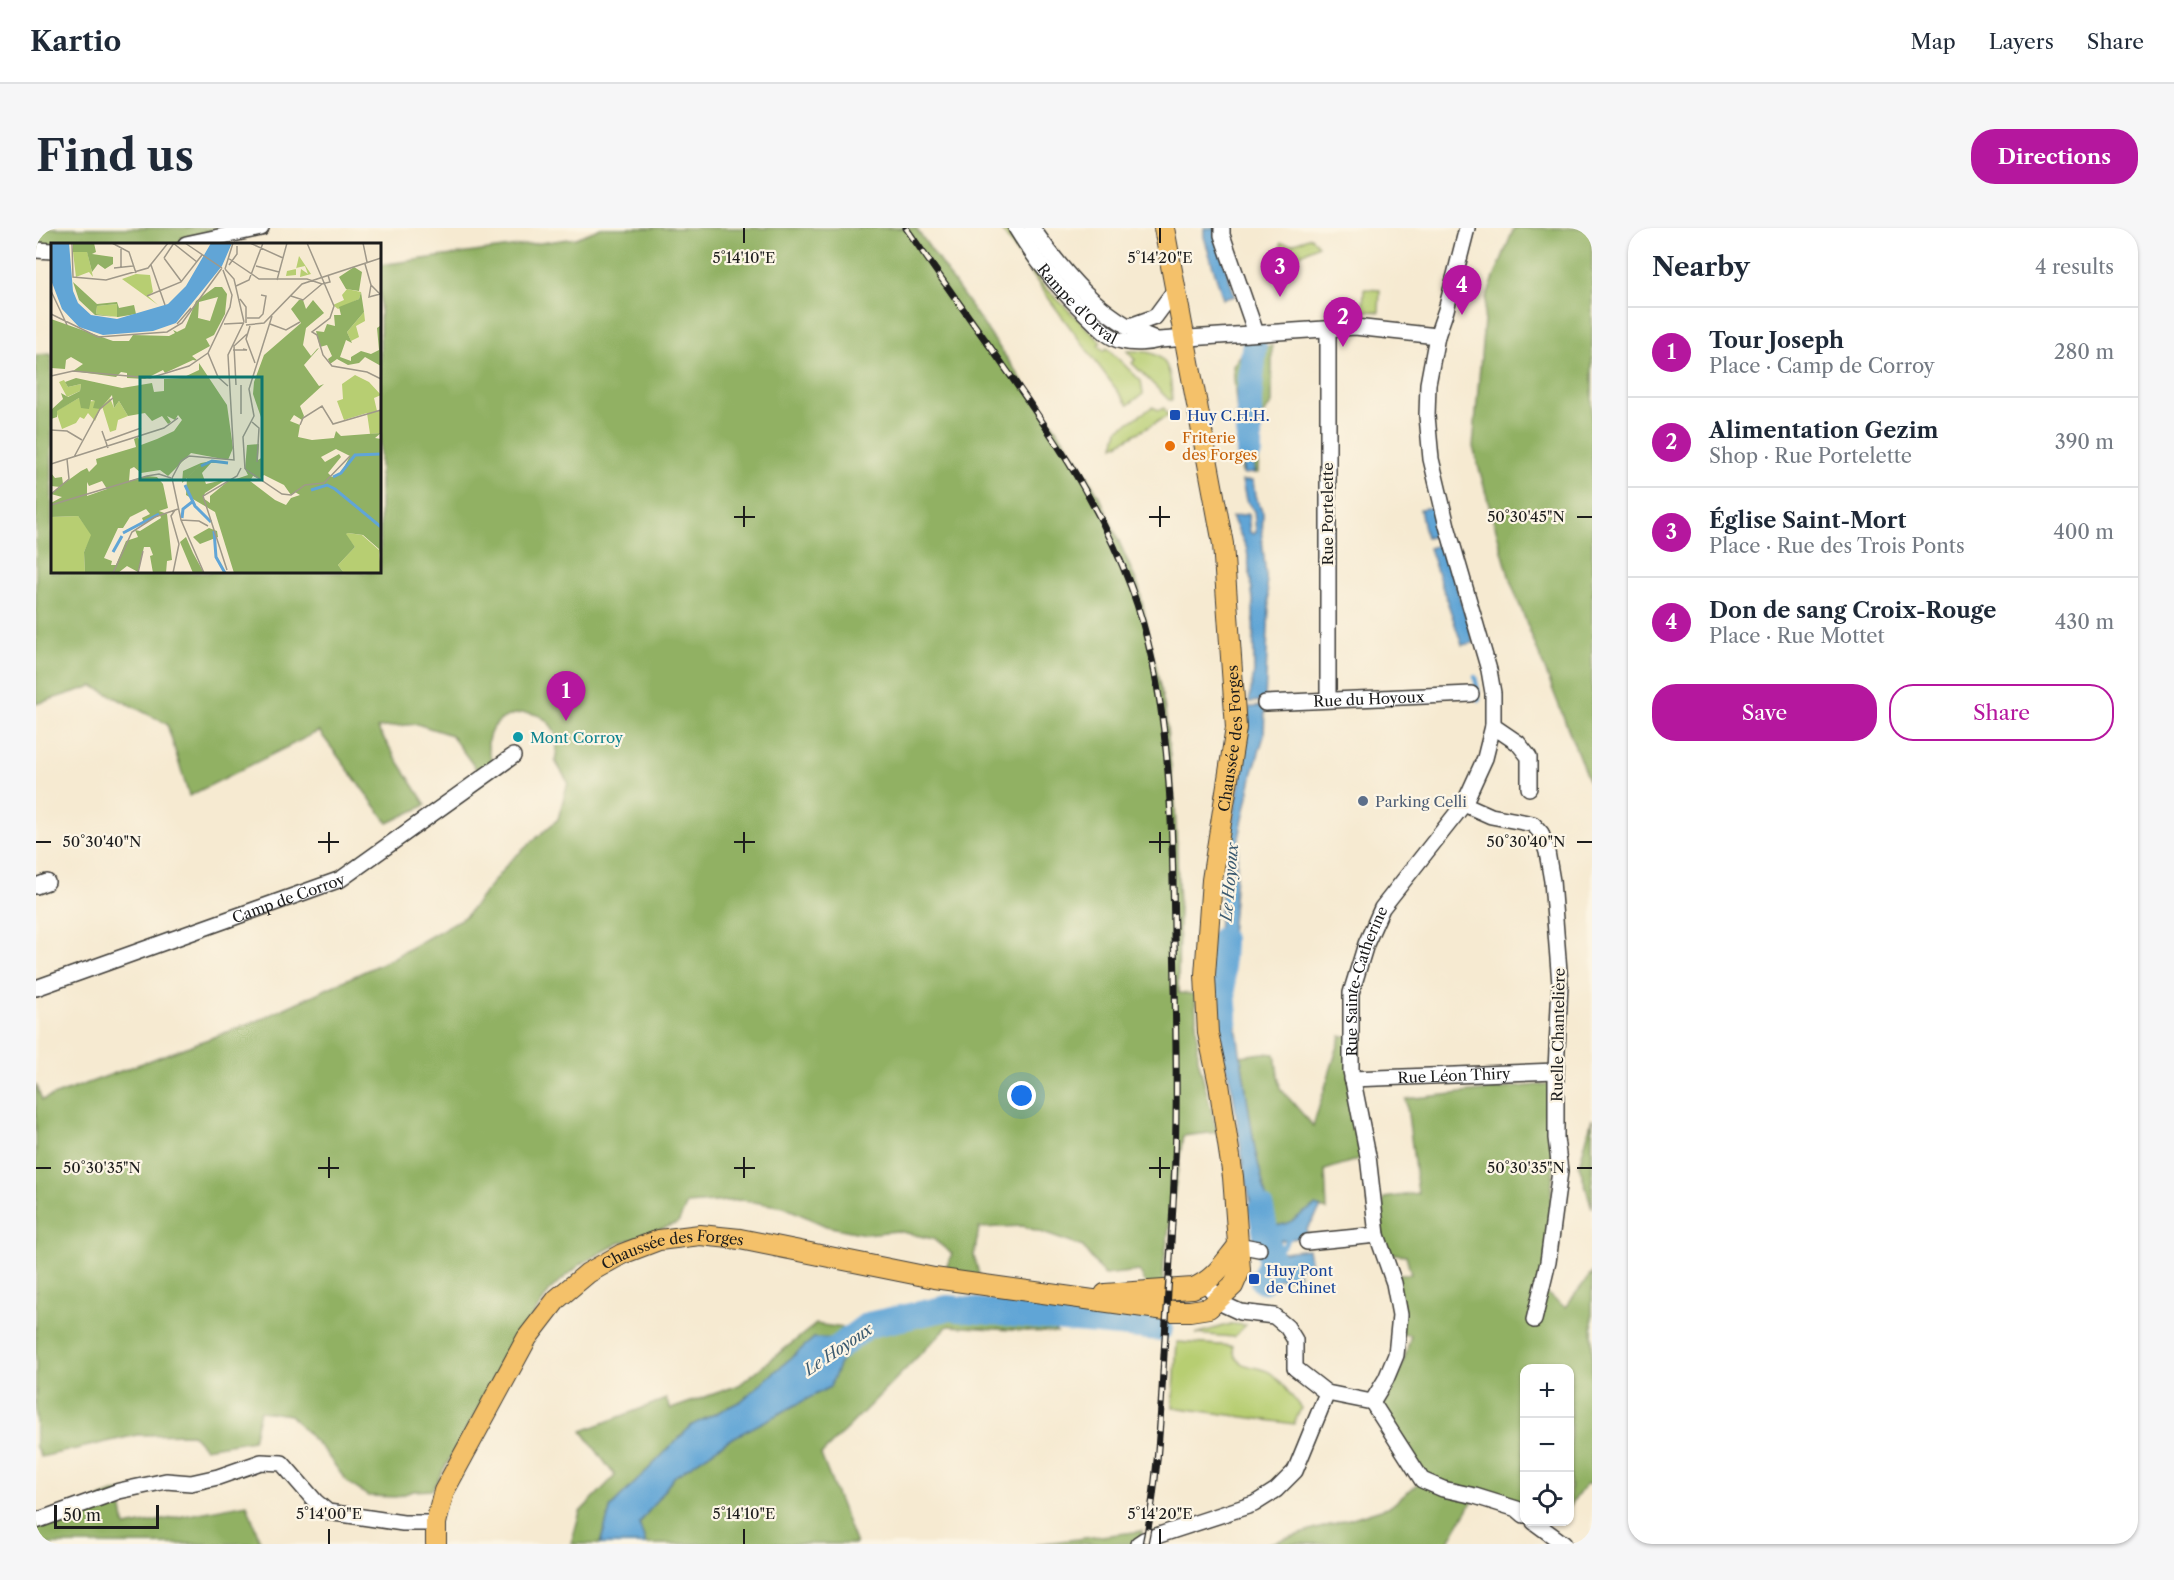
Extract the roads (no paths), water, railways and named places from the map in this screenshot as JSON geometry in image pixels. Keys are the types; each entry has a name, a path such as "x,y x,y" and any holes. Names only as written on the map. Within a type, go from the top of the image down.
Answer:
{"main road":[{"name":"Chaussée des Forges","path":"436,1544 436,1523 444,1491 527,1338 557,1299 588,1273 622,1254 659,1240 700,1235 740,1239 934,1278 1173,1311 1209,1308 1233,1286 1240,1270 1237,1218 1219,1084 1208,1033 1205,975 1212,880 1236,728 1235,704 1223,543 1164,228"},
{"path":"1206,1284 1220,1271 1237,1246"},
{"name":"Chaussée des Forges","path":"1073,1297 1193,1288 1206,1284"}],"street":[{"path":"191,243 261,228"},
{"name":"Rampe d'Orval","path":"1016,228 1044,270 1063,292 1107,334 1122,341 1150,342 1355,327 1437,336"},
{"path":"1032,228 1071,280 1127,327 1159,340"},
{"path":"1222,228 1222,235 1256,333"},
{"name":"Rue Sainte-Catherine","path":"1372,1402 1386,1379 1396,1355 1400,1314 1394,1283 1377,1236 1368,1156 1352,1079 1351,993 1366,944 1382,908 1464,804 1485,758 1493,726 1493,693 1489,670 1447,526 1431,459 1427,416 1428,384 1437,336 1467,228"},
{"path":"36,250 51,251"},
{"path":"1127,327 1155,317 1175,290"},
{"name":"Rue Portelette","path":"1328,329 1328,699"},
{"name":"Rue du Hoyoux","path":"1265,703 1471,694"},
{"path":"1493,726 1518,743 1529,757 1529,788"},
{"name":"Camp de Corroy","path":"36,988 341,879 513,756"},
{"name":"Ruelle Chantelière","path":"1464,804 1491,816 1533,824 1544,842 1552,881 1560,984 1556,1071 1556,1138 1560,1171 1548,1262 1534,1320"},
{"name":"Rue Léon Thiry","path":"1352,1079 1556,1071"},
{"path":"1307,1242 1377,1236"},
{"path":"1237,1246 1258,1249"},
{"path":"1206,1284 1219,1300 1240,1312 1274,1316 1287,1327 1295,1340 1295,1368 1327,1393 1372,1402 1422,1480 1443,1490 1476,1496 1520,1512"},
{"path":"1138,1544 1144,1540 1254,1504 1276,1490 1295,1471 1327,1393"},
{"path":"36,1521 119,1491 166,1481 191,1483 218,1477 261,1462 282,1463 315,1501 328,1512 403,1523 436,1523"},
{"path":"1541,1526 1564,1544"}],"water":[{"path":"1204,228 1215,228 1215,235 1235,296 1223,299 1204,237"},
{"path":"1249,419 1254,428 1254,473 1243,474 1247,422"},
{"path":"1242,481 1253,481 1255,496 1263,513 1262,538 1269,605 1265,701 1249,702 1254,672 1253,600 1247,549 1232,517 1248,514 1250,532 1253,534 1256,532 1254,511 1246,500"},
{"path":"1433,507 1441,535 1426,538 1420,509"},
{"path":"1443,544 1474,643 1462,645 1429,548"},
{"path":"1265,706 1264,736 1253,772 1239,838 1228,973 1216,972 1219,917 1245,754 1249,707"},
{"path":"1216,983 1230,986 1255,1150 1273,1226 1291,1221 1315,1206 1321,1208 1307,1229 1306,1237 1258,1243 1243,1164 1233,1092 1222,1051"},
{"path":"1308,1249 1311,1266 1298,1268 1299,1277 1263,1281 1259,1255"},
{"path":"814,1338 850,1339 830,1387 729,1440 674,1477 639,1524 646,1544 600,1544 611,1507 692,1425 741,1401"}],"waterway":[{"name":"Le Hoyoux","path":"1249,452 1249,398 1254,348"},
{"path":"1434,532 1439,549"},
{"path":"1475,677 1478,691"},
{"path":"1478,696 1479,700"},
{"name":"Le Hoyoux","path":"1222,940 1225,1020"},
{"name":"Le Hoyoux","path":"1261,1209 1271,1262 1263,1281"},
{"path":"1276,1255 1291,1236"},
{"name":"Le Hoyoux","path":"823,1359 868,1325 948,1308 1160,1328"}],"railway":[{"path":"906,228 1031,405 1069,463 1103,523 1131,587 1144,628 1162,714 1170,802 1176,1120 1173,1214 1160,1426 1145,1544"}],"place":[{"name":"Église Saint-Mort","path":"1280,297"},
{"name":"Don de sang Croix-Rouge","path":"1462,315"},
{"name":"Alimentation Gezim","path":"1343,347"},
{"name":"Huy C.H.H.","path":"1175,415"},
{"name":"Friterie des Forges","path":"1170,446"},
{"name":"Tour Joseph","path":"566,721"},
{"name":"Mont Corroy","path":"518,737"},
{"name":"Parking Celli","path":"1363,801"},
{"name":"Huy Pont de Chinet","path":"1254,1279"}]}
